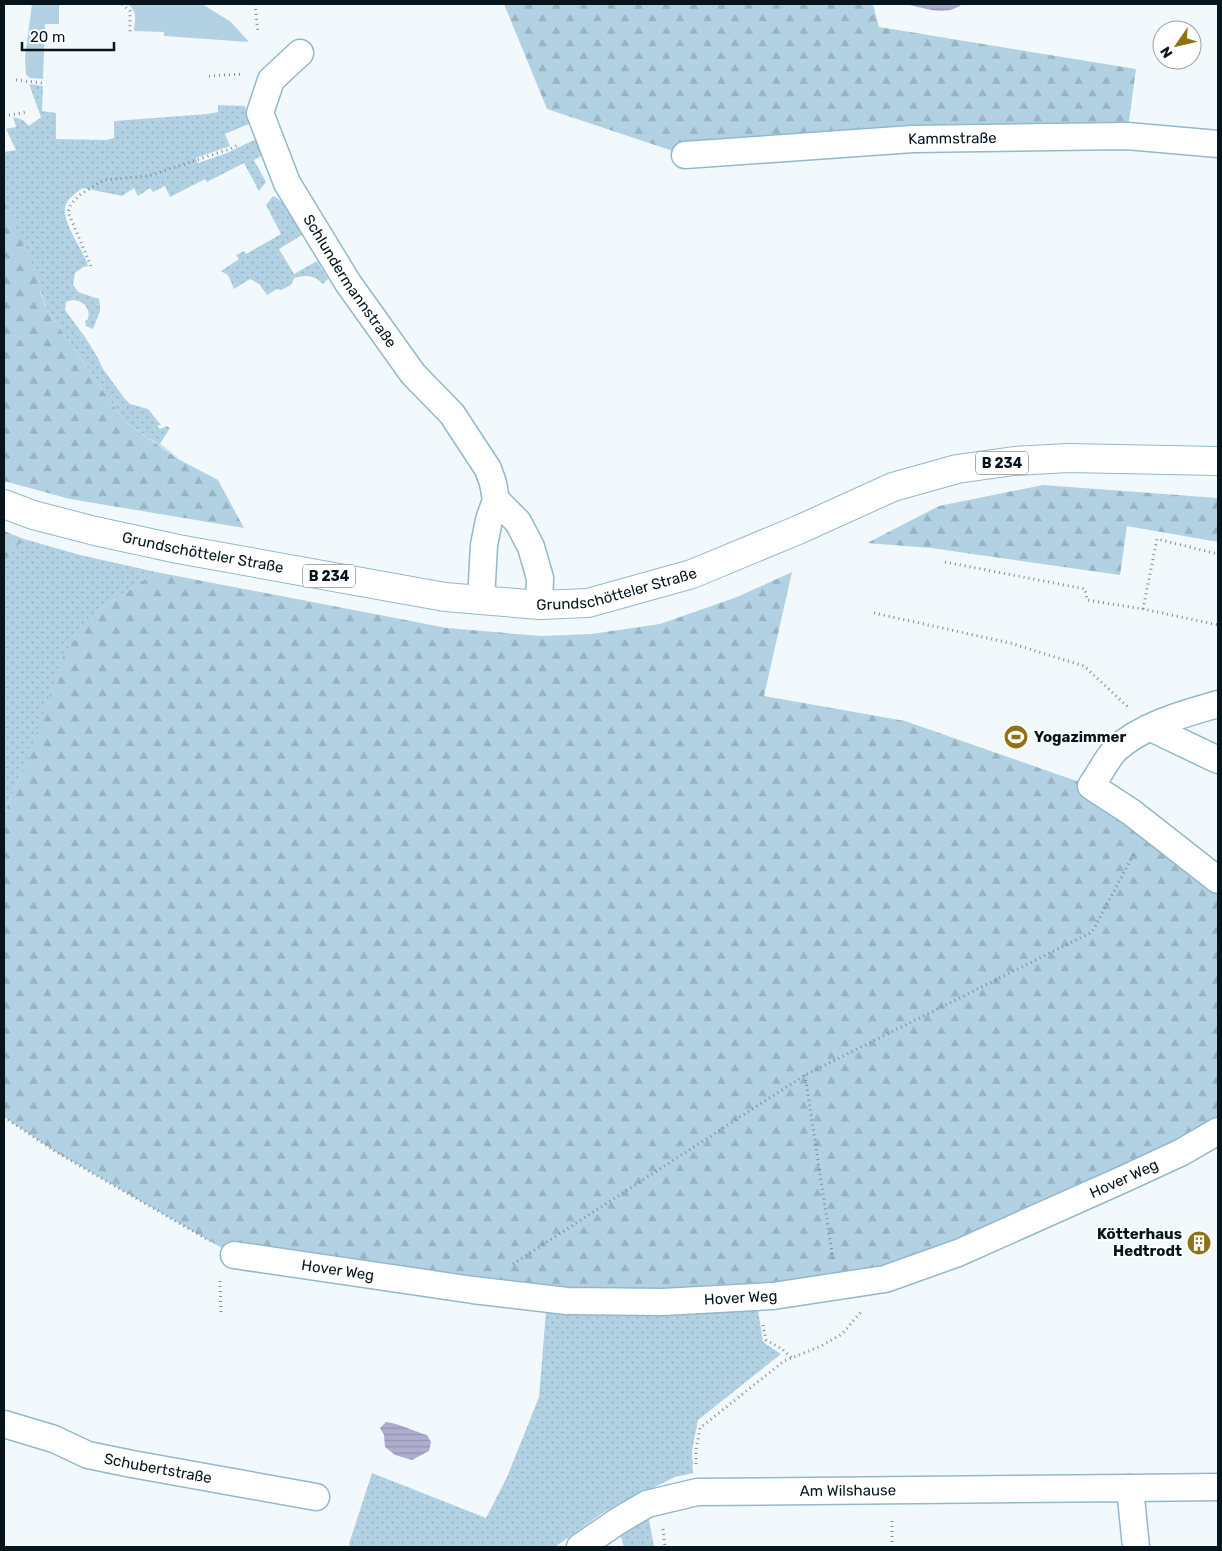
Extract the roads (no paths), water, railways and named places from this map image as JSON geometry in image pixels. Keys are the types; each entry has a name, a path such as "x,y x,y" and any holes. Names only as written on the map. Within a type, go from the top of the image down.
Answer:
{"main road":[{"name":"Grundschötteler Straße","path":"4,504 33,515 94,531 178,549 445,597 539,605 588,603 692,574 798,530 893,487 957,469 1014,461 1068,458 1218,461"}],"street":[{"name":"Schlundermannstraße","path":"300,53 271,80 260,113 287,183 348,283 413,374 452,414 488,469 496,500"},
{"name":"Kammstraße","path":"685,155 913,139 1127,136 1218,144"},
{"path":"481,600 484,545 489,520 496,500 518,522 531,547 540,578 539,605"},
{"path":"1218,704 1190,712 1134,736 1114,751 1092,786 1149,826 1218,880"},
{"path":"1151,728 1218,760"},
{"name":"Hover Weg","path":"234,1256 473,1290 566,1301 663,1302 773,1296 885,1280 958,1253 1182,1152 1218,1131"},
{"name":"Schubertstraße","path":"4,1424 54,1439 88,1455 316,1497"},
{"name":"Am Wilshause","path":"580,1547 618,1520 647,1504 697,1492 1218,1487"},
{"path":"1130,1488 1136,1547"}],"place":[{"name":"Yogazimmer","path":"1016,737"},
{"name":"Kötterhaus Hedtrodt","path":"1199,1243"}]}
